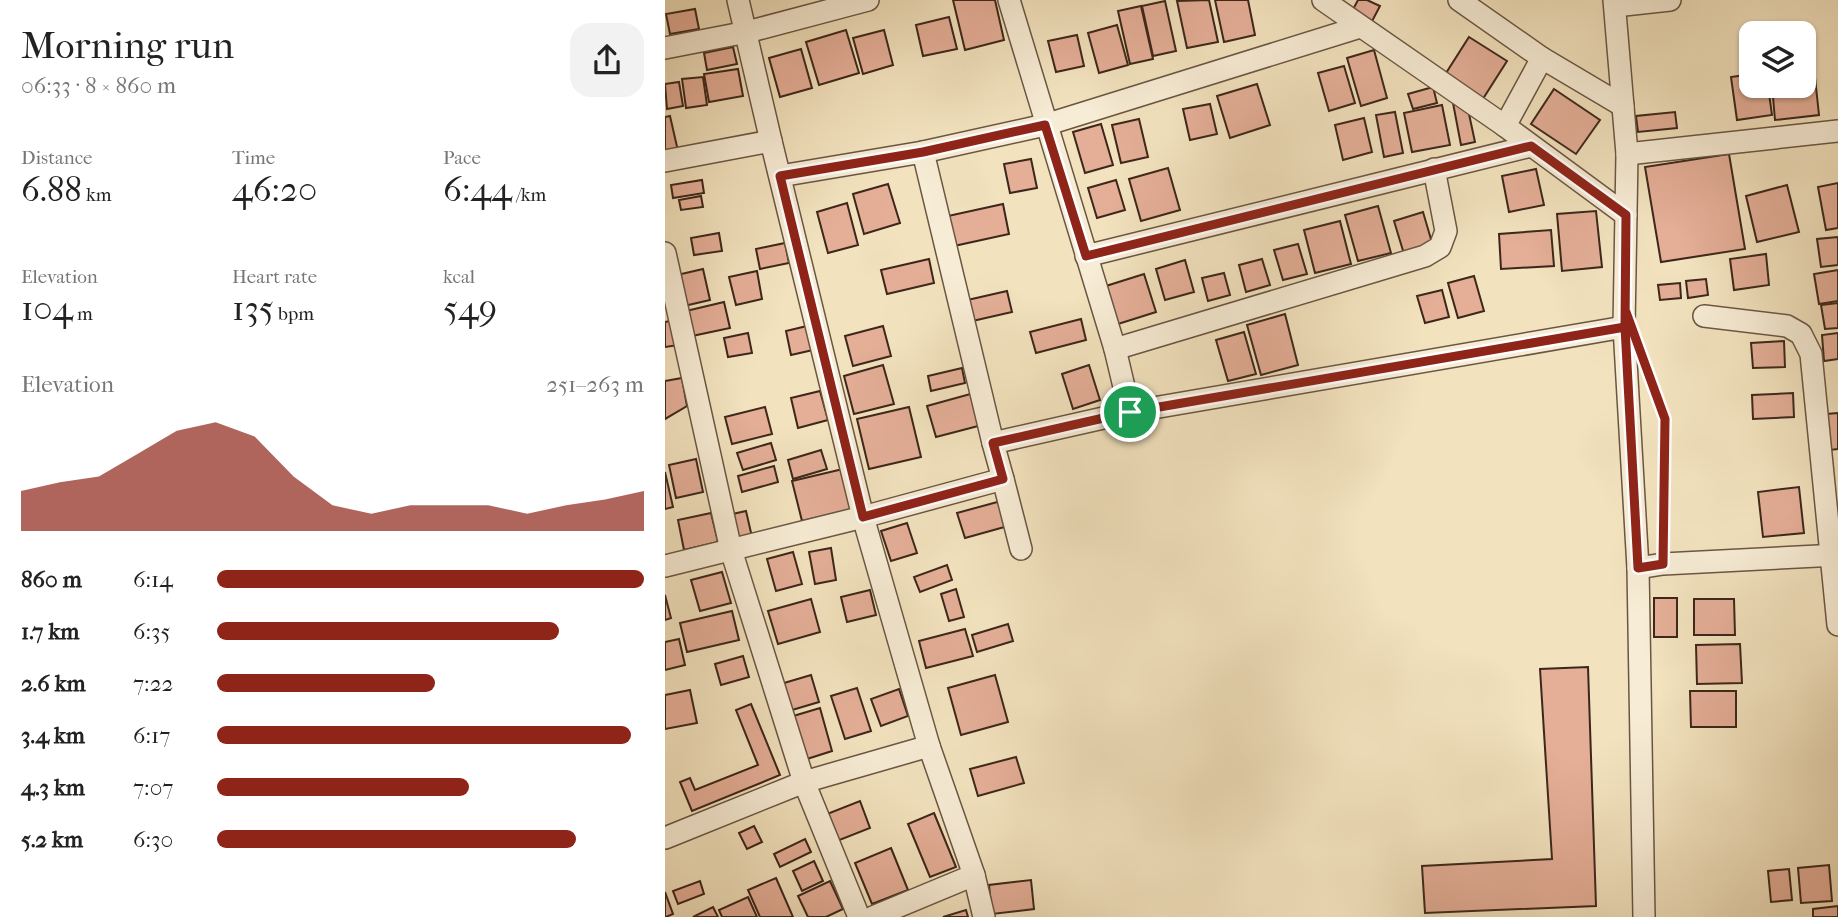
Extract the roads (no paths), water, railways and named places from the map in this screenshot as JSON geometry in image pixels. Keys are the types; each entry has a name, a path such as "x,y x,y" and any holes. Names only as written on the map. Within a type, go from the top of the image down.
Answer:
{"street":[{"path":"738,0 863,517 929,747 974,875 984,917"},
{"path":"665,48 747,32 868,0"},
{"path":"1009,0 1115,349 1130,412"},
{"path":"1322,0 1505,126 1626,215"},
{"path":"1458,0 1542,58 1623,106"},
{"path":"1644,917 1638,568 1625,327 1627,153 1614,3 1670,0"},
{"path":"780,176 923,152 1045,125 1360,27"},
{"path":"1505,126 1542,58"},
{"path":"1627,153 1838,131"},
{"path":"665,161 771,141"},
{"path":"1086,256 1531,146"},
{"path":"923,152 1021,549"},
{"path":"1115,349 1425,256 1440,247 1446,230 1434,169"},
{"path":"665,253 731,550 804,782 859,917"},
{"path":"1703,316 1775,323 1801,334 1811,354 1834,555 1838,625"},
{"path":"993,443 1130,412 1625,327"},
{"path":"665,566 1003,479"},
{"path":"1638,568 1663,564 1834,555"},
{"path":"668,829 804,782 929,747"},
{"path":"873,917 974,875"}]}
